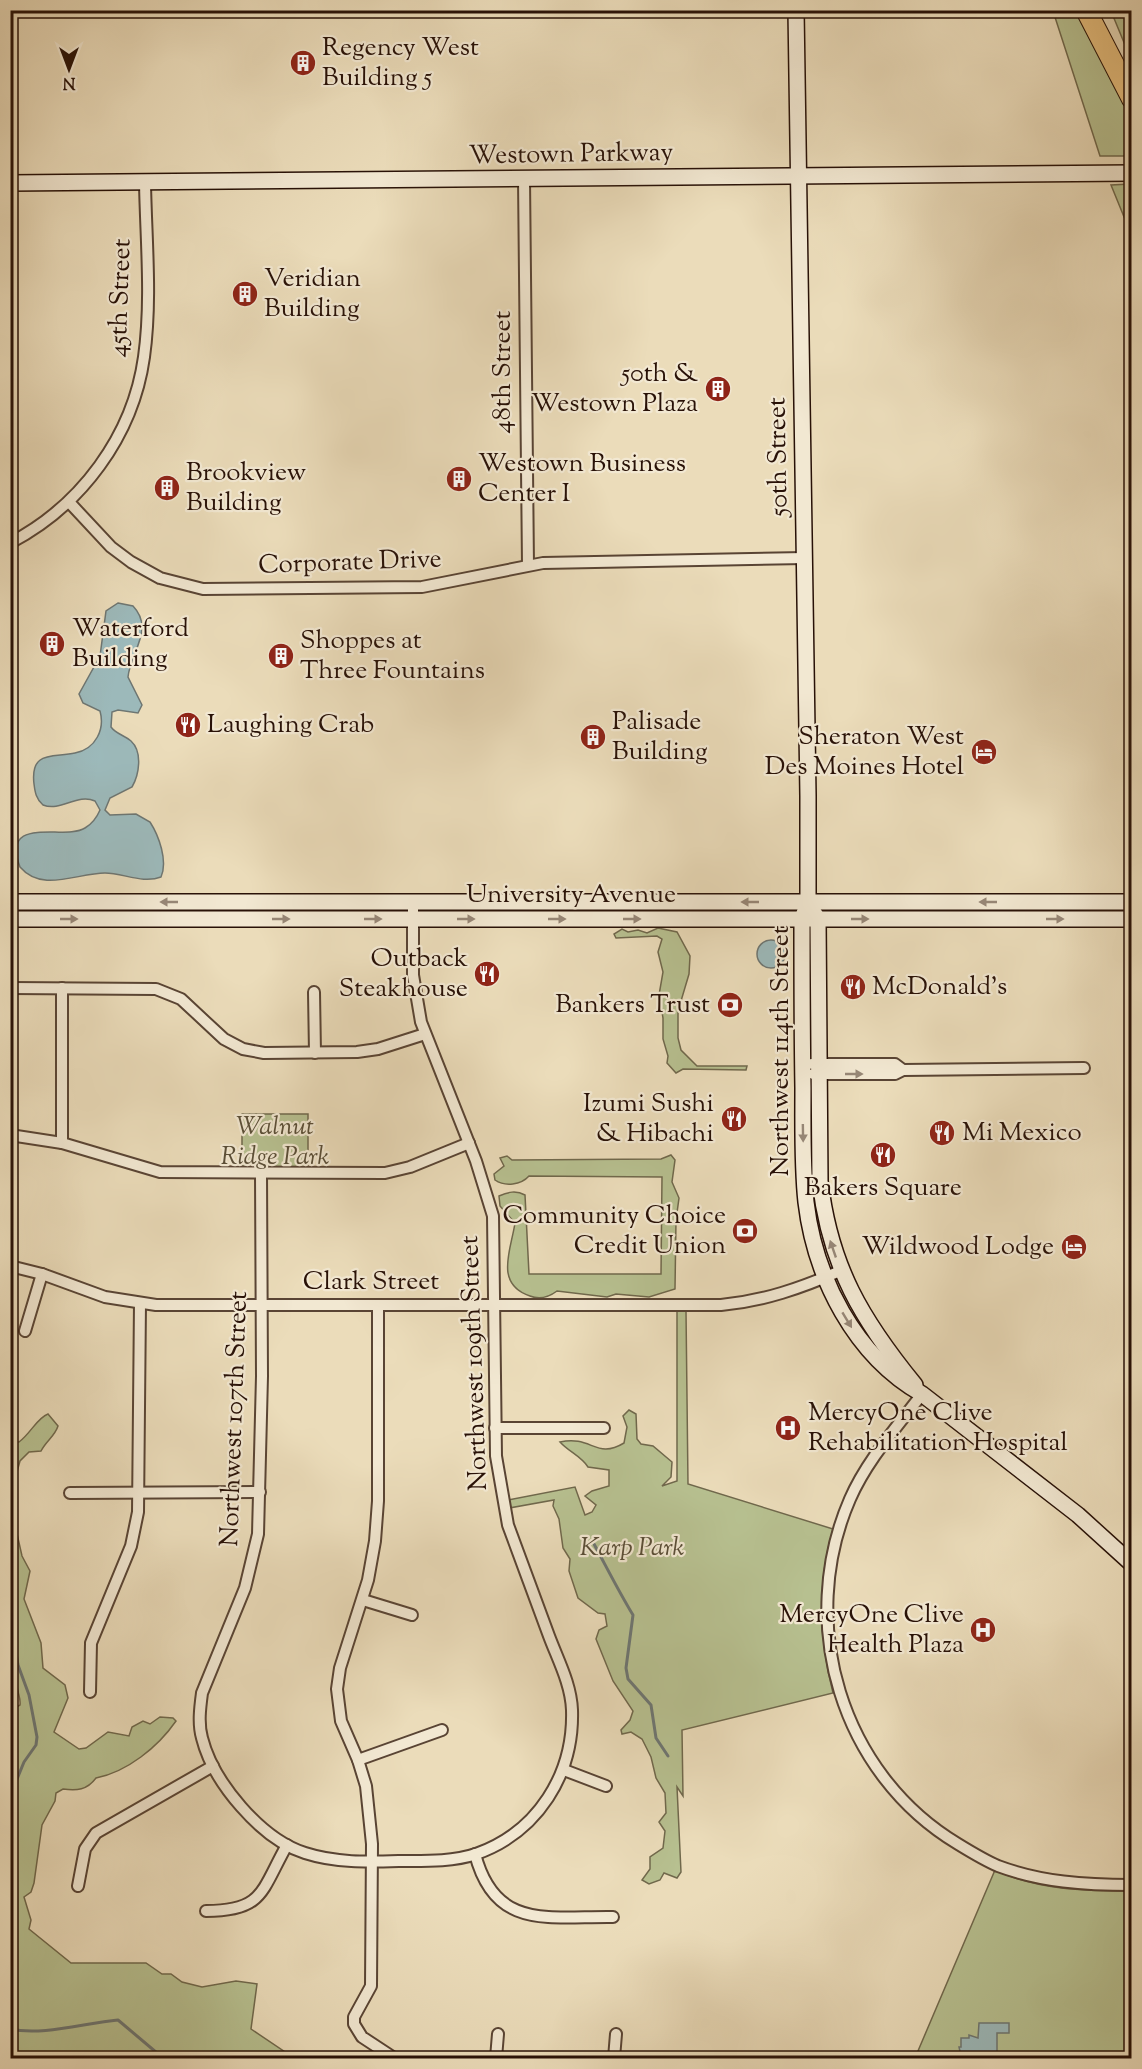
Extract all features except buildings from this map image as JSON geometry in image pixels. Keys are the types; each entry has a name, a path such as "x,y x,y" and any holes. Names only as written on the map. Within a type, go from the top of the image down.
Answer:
{"highway":[{"path":"1086,10 1131,99"},
{"path":"1102,10 1131,81"}],"main road":[{"name":"50th Street","path":"796,10 808,902"},
{"name":"Westown Parkway","path":"10,183 1131,173"},
{"name":"University Avenue","path":"10,902 1131,902"},
{"name":"Northwest 114th Street","path":"808,902 802,919 806,1203 814,1243 825,1277 839,1306 869,1350 899,1381 922,1394 1084,1520 1131,1564"},
{"name":"Northwest 114th Street","path":"808,902 818,919 820,1181 830,1240 840,1271 866,1321 922,1394"},
{"name":"University Avenue","path":"10,918 1131,919"}],"street":[{"name":"48th Street","path":"524,179 528,564"},
{"name":"45th Street","path":"69,502 93,475 115,443 137,386 146,338 145,183"},
{"name":"Corporate Drive","path":"69,502 111,547 131,562 160,578 192,587 214,589 422,587 464,580 528,564 805,558"},
{"path":"10,543 43,524 69,502"},
{"name":"Northwest 109th Street","path":"372,1862 432,1861 475,1854 500,1844 523,1828 542,1807 564,1770 572,1731 570,1696 508,1525 496,1456 493,1216 488,1195 469,1143 424,1034 413,975 413,902"},
{"path":"10,988 156,989 181,999 224,1039 243,1049 264,1053 378,1049 424,1034"},
{"path":"62,988 62,1143"},
{"path":"314,992 315,1053"},
{"path":"803,1070 895,1074 903,1070 1084,1068"},
{"path":"10,1135 62,1143 133,1166 160,1172 261,1174 393,1172 469,1143"},
{"name":"Northwest 107th Street","path":"261,1174 258,1534 245,1588 202,1693 200,1729 213,1766 254,1820 288,1845 331,1860 372,1862"},
{"name":"Clark Street","path":"10,1266 42,1274 105,1297 140,1303 261,1305 722,1305 752,1302 786,1293 840,1271"},
{"path":"25,1330 42,1274"},
{"path":"90,1692 91,1643 130,1546 138,1512 140,1303"},
{"path":"378,1305 378,1500 375,1540 363,1600 340,1668 337,1689 341,1721 358,1760 370,1815 372,1973 368,1995 354,2017 354,2024 362,2037 394,2058"},
{"path":"922,1394 861,1478 850,1499 835,1542 830,1571 828,1632 838,1691 854,1730 882,1778 912,1810 940,1833 979,1857 997,1865 1055,1881 1090,1885 1131,1885"},
{"path":"495,1428 604,1428"},
{"path":"70,1493 260,1492"},
{"path":"363,1600 412,1615"},
{"path":"358,1760 442,1730"},
{"path":"78,1886 85,1849 96,1833 213,1766"},
{"path":"564,1770 606,1786"},
{"path":"206,1911 233,1911 255,1901 288,1845"},
{"path":"475,1854 486,1886 498,1900 513,1910 538,1915 613,1917"},
{"path":"496,2058 498,2034"},
{"path":"614,2058 616,2034"}],"green space":[{"path":"1053,11 1079,11 1131,116 1131,156 1100,156"},
{"path":"1111,11 1131,11 1131,60 1130,57"},
{"path":"1132,184 1131,234 1111,185"},
{"path":"658,928 677,932 690,956 689,974 678,1011 678,1038 681,1050 697,1066 747,1066 746,1070 683,1069 676,1073 667,1063 668,1056 663,1039 663,1018 659,995 663,972 658,952 662,939 657,936 616,938 614,934 622,929 628,932 638,930 647,933"},
{"name":"Walnut Ridge Park","path":"242,1114 308,1114 308,1169 242,1169"},
{"path":"671,1155 675,1160 672,1182 679,1198 676,1220 675,1289 649,1297 616,1294 607,1297 557,1291 537,1298 519,1291 512,1283 508,1275 508,1255 515,1223 500,1206 499,1196 512,1192 525,1195 529,1274 661,1274 662,1177 529,1176 517,1183 508,1184 495,1180 494,1174 504,1166 500,1158 507,1156 512,1160 661,1159"},
{"name":"Karp Park","path":"677,1311 686,1311 688,1484 833,1529 824,1570 822,1611 825,1652 833,1693 682,1730 683,1796 677,1787 681,1872 677,1878 664,1873 660,1880 649,1884 642,1880 650,1869 650,1857 663,1848 665,1831 659,1822 666,1813 665,1793 656,1778 651,1757 642,1739 631,1732 622,1734 621,1730 630,1720 633,1711 613,1681 596,1639 599,1630 607,1626 605,1614 598,1613 578,1598 569,1571 570,1559 563,1548 559,1519 553,1506 554,1500 509,1508 508,1500 575,1487 585,1515 592,1512 596,1505 585,1496 592,1491 609,1486 609,1470 588,1467 560,1442 571,1441 600,1448 615,1448 624,1443 627,1427 623,1416 629,1410 636,1414 637,1439 641,1444 653,1446 672,1462 671,1477 662,1486 677,1481"},
{"path":"48,1414 58,1426 57,1430 41,1451 29,1452 20,1461 11,1493 11,1441 19,1442"},
{"path":"11,1507 22,1556 30,1571 24,1599 41,1643 43,1668 65,1685 68,1698 54,1732 79,1749 86,1748 108,1732 129,1736 132,1727 143,1721 150,1724 160,1717 173,1718 176,1721 151,1749 130,1764 96,1778 85,1787 77,1790 63,1789 56,1793 55,1801 42,1825 34,1883 31,1892 24,1897 31,1920 29,1929 71,1963 146,1963 162,1974 171,1974 182,1982 202,1987 236,1981 257,1984 251,2029 294,2058 11,2058 10,1757 14,1749 11,1739 10,1711 20,1705 20,1702 17,1681 11,1677"},
{"path":"995,1870 1028,1882 1062,1888 1131,1891 1131,2058 915,2058"}],"water":[{"path":"118,603 133,606 142,623 140,641 128,677 142,705 138,713 118,710 112,712 111,727 135,746 139,764 132,787 110,798 105,810 110,815 136,814 150,822 162,849 163,871 161,877 154,879 105,873 60,880 39,879 29,875 20,867 16,851 19,840 38,832 76,831 85,828 100,810 95,801 88,799 50,807 43,805 35,793 34,773 39,761 51,756 82,751 93,743 100,731 100,711 83,703 79,694 100,656 106,611"},
{"path":"771,940 781,944 785,954 781,964 771,968 761,964 757,954 761,944"},
{"path":"979,2023 1009,2023 1009,2033 997,2033 997,2057 961,2056 959,2047 961,2047 961,2038 969,2038 969,2035 978,2038"}],"waterway":[{"path":"594,1544 633,1615 626,1668 628,1679 651,1705 656,1738 668,1756"},
{"path":"10,1619 18,1665 29,1695 37,1737 36,1745 24,1762 15,1784 14,1819 10,1845"},
{"path":"10,2029 50,2030 118,2020 163,2058"}],"place":[{"name":"Regency West Building 5","path":"303,63"},
{"name":"Veridian Building","path":"245,294"},
{"name":"50th & Westown Plaza","path":"718,389"},
{"name":"Westown Business Center I","path":"459,479"},
{"name":"Brookview Building","path":"167,488"},
{"name":"Waterford Building","path":"52,644"},
{"name":"Shoppes at Three Fountains","path":"281,656"},
{"name":"Laughing Crab","path":"188,725"},
{"name":"Palisade Building","path":"593,737"},
{"name":"Sheraton West Des Moines Hotel","path":"984,752"},
{"name":"Outback Steakhouse","path":"487,974"},
{"name":"McDonald's","path":"853,987"},
{"name":"Bankers Trust","path":"730,1005"},
{"name":"Izumi Sushi & Hibachi","path":"734,1119"},
{"name":"Mi Mexico","path":"942,1133"},
{"name":"Bakers Square","path":"883,1155"},
{"name":"Community Choice Credit Union","path":"745,1231"},
{"name":"Wildwood Lodge","path":"1074,1247"},
{"name":"MercyOne Clive Rehabilitation Hospital","path":"788,1428"},
{"name":"MercyOne Clive Health Plaza","path":"983,1630"}]}
